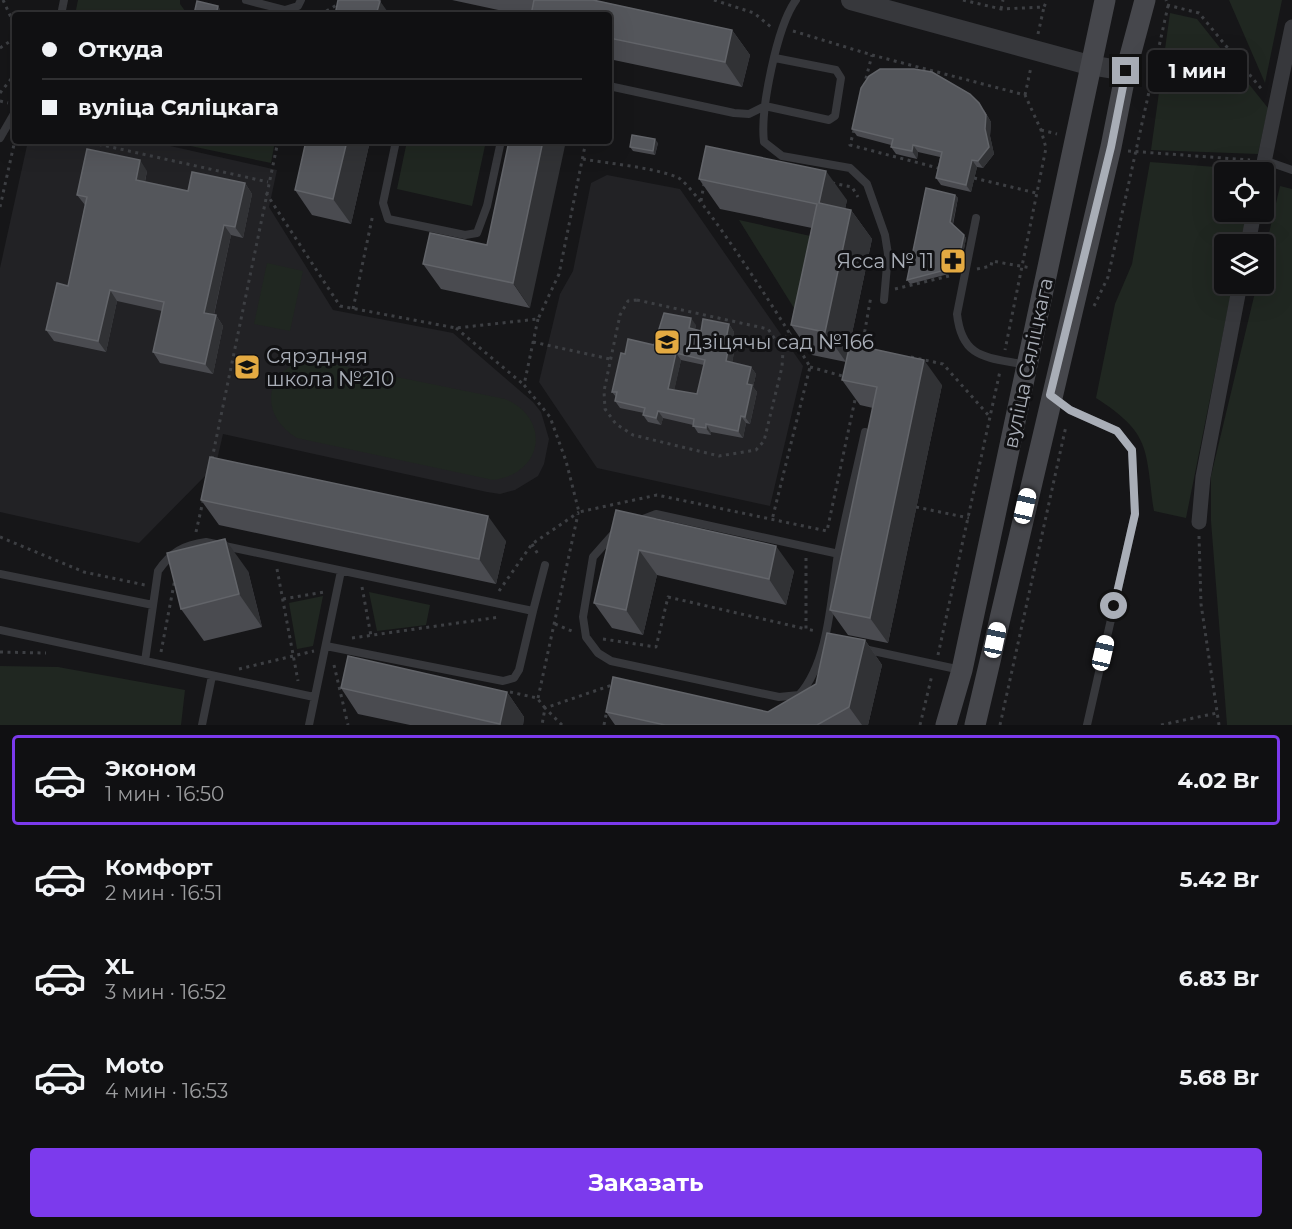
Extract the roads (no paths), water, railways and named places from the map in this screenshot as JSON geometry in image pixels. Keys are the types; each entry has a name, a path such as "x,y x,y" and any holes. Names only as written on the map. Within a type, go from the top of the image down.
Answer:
{"main road":[{"name":"вуліца Сяліцкага","path":"946,725 962,670 1104,0"},
{"name":"вуліца Сяліцкага","path":"975,725 1050,395 1111,147 1126,71 1145,0"}],"street":[{"path":"851,0 1089,64 1126,71"},
{"path":"1264,162 1292,27"},
{"path":"1199,522 1203,477 1238,294"}],"lane":[{"path":"246,0 285,10 298,6 301,0"},
{"path":"796,0 786,19 775,58 762,126 764,142 782,156 850,168 867,184 885,235 888,254 884,296"},
{"path":"612,87 734,113 749,114 765,106 829,120 838,109 841,78 836,70 775,58"},
{"path":"0,138 12,117"},
{"path":"395,144 383,203 388,219 465,235 477,233 487,206 500,144"},
{"path":"1274,168 1292,170"},
{"path":"976,218 957,314 963,342 970,350 982,356 1028,365"},
{"path":"1050,395 1070,410 1117,431 1132,450 1135,514 1087,725"},
{"path":"839,554 656,514 618,529 593,557 583,616 586,637 598,653 611,661 779,697 799,695 807,687 825,636 839,554 865,432"},
{"path":"145,661 159,571 166,558 193,543 206,542 341,572 533,610"},
{"path":"326,646 503,681 514,678 519,670 545,566"},
{"path":"309,725 341,572"},
{"path":"0,574 153,605"},
{"path":"0,630 315,697"},
{"path":"825,636 836,642"},
{"path":"858,647 962,670"},
{"path":"202,725 213,676"}],"place":[{"name":"Ясса № 11","path":"953,261"},
{"name":"Дзіцячы сад №166","path":"667,342"},
{"name":"Сярэдняя школа №210","path":"247,367"}]}
